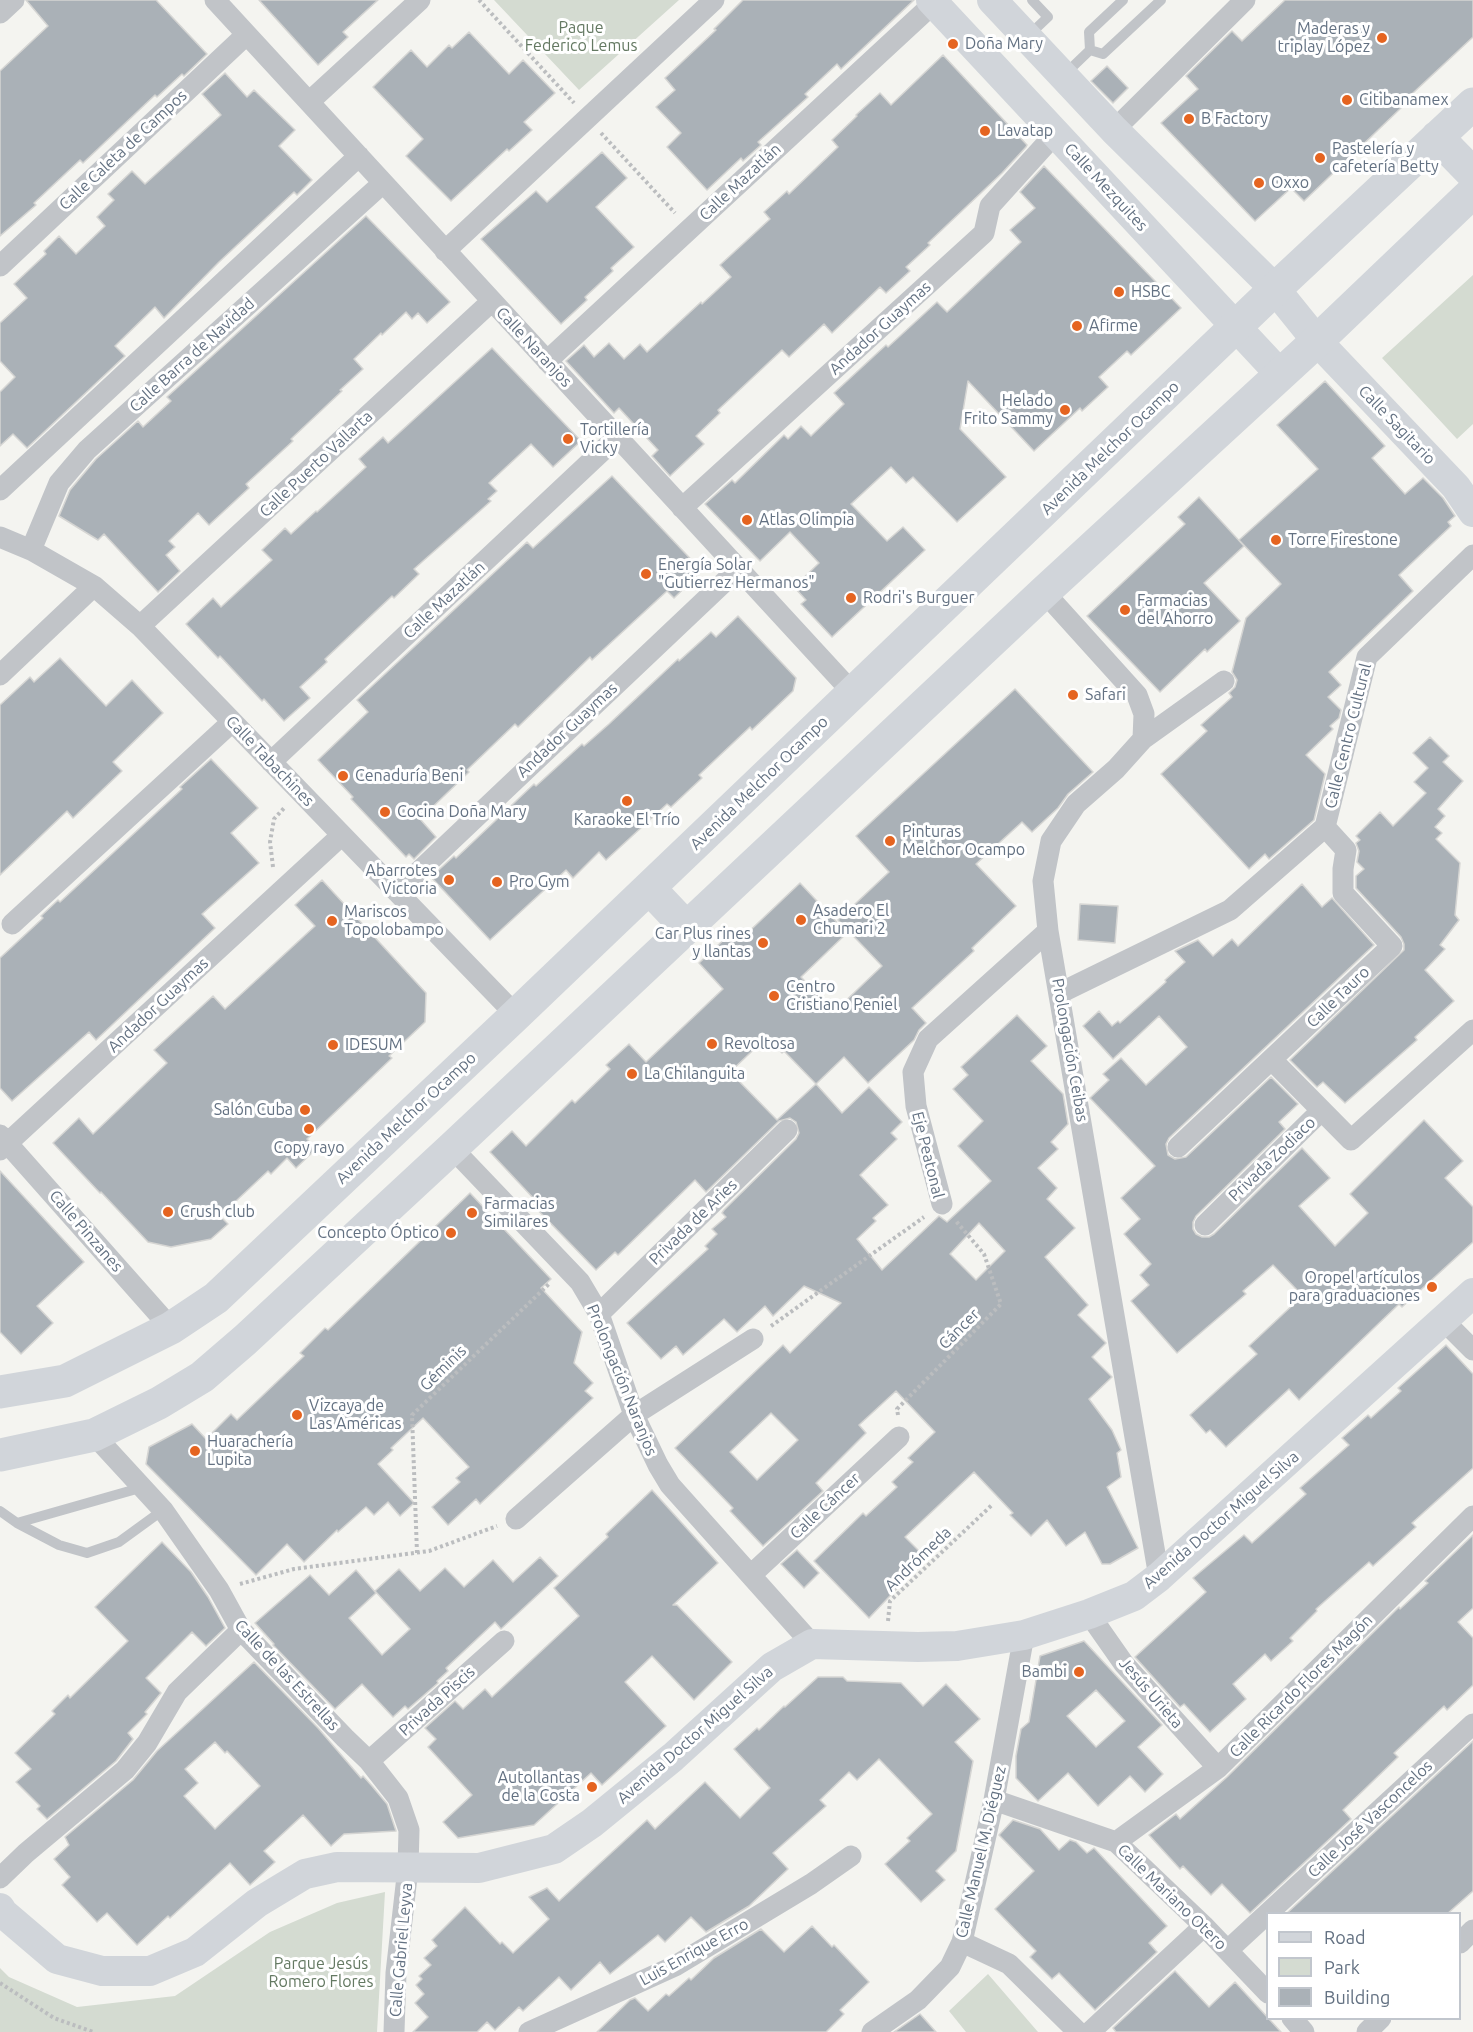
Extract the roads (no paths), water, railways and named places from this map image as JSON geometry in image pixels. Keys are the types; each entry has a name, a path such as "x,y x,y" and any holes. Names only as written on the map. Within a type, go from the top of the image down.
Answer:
{"main road":[{"name":"Avenida Melchor Ocampo","path":"0,1392 65,1381 171,1328 216,1298 516,1015 1275,289 1473,104"},
{"path":"1437,137 1473,174"},
{"path":"0,1455 94,1435 159,1403 202,1377 452,1148 1044,592 1317,341 1473,192"},
{"path":"649,888 686,927"}],"street":[{"path":"0,13 14,0"},
{"name":"Calle Naranjos","path":"215,0 853,693"},
{"path":"309,102 420,0"},
{"path":"445,251 714,0"},
{"path":"992,0 1114,130 1275,289 1317,341"},
{"path":"1114,130 1245,0"},
{"name":"Calle Mezquites","path":"932,2 1280,374"},
{"name":"Calle Mazatlán","path":"547,361 932,2"},
{"name":"Calle Caleta de Campos","path":"0,266 246,34"},
{"name":"Andador Guaymas","path":"682,508 984,233 990,206 1056,133"},
{"name":"Calle Barra de Navidad","path":"0,490 359,156"},
{"name":"Calle Barra de Navidad","path":"31,550 59,483 87,450 383,183"},
{"name":"Calle Puerto Vallarta","path":"140,626 492,301"},
{"name":"Calle Sagitario","path":"1317,341 1456,486 1473,512"},
{"name":"Calle Mazatlán","path":"271,762 617,437"},
{"name":"Calle Tabachines","path":"0,537 31,550 94,586 140,626 516,1015"},
{"name":"Calle Centro Cultural","path":"1060,993 1230,910 1325,827 1367,657 1473,555"},
{"name":"Andador Guaymas","path":"397,892 738,569"},
{"path":"0,675 94,586"},
{"path":"1044,592 1137,695 1144,714 1143,739"},
{"name":"Prolongación Ceibas","path":"1159,1577 1048,931 1043,881 1051,841 1076,804 1116,769 1143,739 1224,681"},
{"path":"12,924 232,722"},
{"name":"Calle Tauro","path":"1178,1147 1392,946 1343,893 1346,850 1325,827"},
{"name":"Andador Guaymas","path":"3,1143 342,835"},
{"name":"Eje Peatonal","path":"942,1204 916,1106 913,1072 928,1039 1048,931"},
{"name":"Privada Zodiaco","path":"1205,1225 1321,1112 1352,1140 1473,1030"},
{"path":"1272,1060 1321,1112"},
{"name":"Privada de Aries","path":"599,1314 787,1130"},
{"name":"Calle Pinzanes","path":"3,1143 171,1328"},
{"name":"Prolongación Naranjos","path":"452,1148 580,1281 599,1314 634,1415 657,1465 670,1485 812,1644"},
{"name":"Avenida Doctor Miguel Silva","path":"0,1908 57,1959 102,1971 150,1971 195,1952 257,1903 305,1874 338,1867 479,1868 554,1849 592,1823 673,1757 772,1666 812,1644 957,1646 1024,1635 1089,1614 1134,1596 1159,1577 1473,1293"},
{"path":"1444,1321 1473,1350"},
{"path":"516,1519 634,1415 753,1339"},
{"name":"Calle de las Estrellas","path":"94,1435 140,1488 163,1510 219,1590 241,1630 369,1761 398,1798 409,1830 408,1868"},
{"name":"Calle Cáncer","path":"751,1575 899,1437"},
{"name":"Calle Ricardo Flores Magón","path":"1116,1842 1218,1768 1473,1516"},
{"name":"Jesús Urieta","path":"1089,1614 1124,1664 1218,1768"},
{"path":"0,1878 26,1853 125,1770 147,1743 177,1692 241,1630"},
{"name":"Calle Manuel M. Diéguez","path":"872,2032 918,2000 950,1966 962,1942 994,1800 1024,1635"},
{"name":"Privada Piscis","path":"369,1761 504,1641"},
{"name":"Calle José Vasconcelos","path":"1269,1912 1473,1724"},
{"name":"Calle Mariano Otero","path":"994,1800 1116,1842 1204,1926 1266,1991"},
{"name":"Luis Enrique Erro","path":"529,2032 675,1966 811,1884 851,1856"},
{"name":"Calle Gabriel Leyva","path":"394,2032 396,1973 408,1868"},
{"name":"Calle José Vasconcelos","path":"1228,1950 1266,1915"},
{"path":"1090,2032 1204,1926"},
{"path":"1461,1942 1473,1930"},
{"path":"962,1942 1010,1964 1078,2032"},
{"path":"1293,2020 1304,2032"},
{"path":"1367,2032 1380,2020"}],"lane":[{"path":"1027,36 1048,17 1032,0"},
{"path":"1090,50 1089,32 1123,0"},
{"path":"1090,50 1103,54 1161,0"},
{"path":"1063,75 1090,50"},
{"path":"17,1523 140,1488"},
{"path":"0,1511 17,1523 59,1545 87,1553 119,1542 163,1510"}],"place":[{"name":"Maderas y triplay López","path":"1382,38"},
{"name":"Doña Mary","path":"953,44"},
{"name":"Citibanamex","path":"1347,100"},
{"name":"B Factory","path":"1189,119"},
{"name":"Lavatap","path":"985,131"},
{"name":"Pastelería y cafetería Betty","path":"1320,158"},
{"name":"Oxxo","path":"1259,183"},
{"name":"HSBC","path":"1119,292"},
{"name":"Afirme","path":"1077,326"},
{"name":"Helado Frito Sammy","path":"1065,410"},
{"name":"Tortillería Vicky","path":"568,439"},
{"name":"Atlas Olimpia","path":"747,520"},
{"name":"Torre Firestone","path":"1276,540"},
{"name":"Energía Solar \"Gutierrez Hermanos\"","path":"646,574"},
{"name":"Rodri's Burguer","path":"851,598"},
{"name":"Farmacias del Ahorro","path":"1125,610"},
{"name":"Safari","path":"1073,695"},
{"name":"Cenaduría Beni","path":"343,776"},
{"name":"Karaoke El Trío","path":"627,801"},
{"name":"Cocina Doña Mary","path":"385,812"},
{"name":"Pinturas Melchor Ocampo","path":"890,841"},
{"name":"Abarrotes Victoria","path":"449,880"},
{"name":"Pro Gym","path":"497,882"},
{"name":"Asadero El Chumari 2","path":"801,920"},
{"name":"Mariscos Topolobampo","path":"332,921"},
{"name":"Car Plus rines y llantas","path":"763,943"},
{"name":"Centro Cristiano Peniel","path":"774,996"},
{"name":"Revoltosa","path":"712,1044"},
{"name":"IDESUM","path":"333,1045"},
{"name":"La Chilanguita","path":"632,1074"},
{"name":"Salón Cuba","path":"305,1110"},
{"name":"Copy rayo","path":"309,1129"},
{"name":"Crush club","path":"168,1212"},
{"name":"Farmacias Similares","path":"472,1213"},
{"name":"Concepto Óptico","path":"451,1233"},
{"name":"Oropel artículos para graduaciones","path":"1432,1287"},
{"name":"Vizcaya de Las Américas","path":"297,1415"},
{"name":"Huarachería Lupita","path":"195,1451"},
{"name":"Bambi","path":"1079,1672"},
{"name":"Autollantas de la Costa","path":"592,1787"}],"park label":[{"name":"Paque Federico Lemus","path":"581,37"},
{"name":"Parque Jesús Romero Flores","path":"321,1973"}]}
